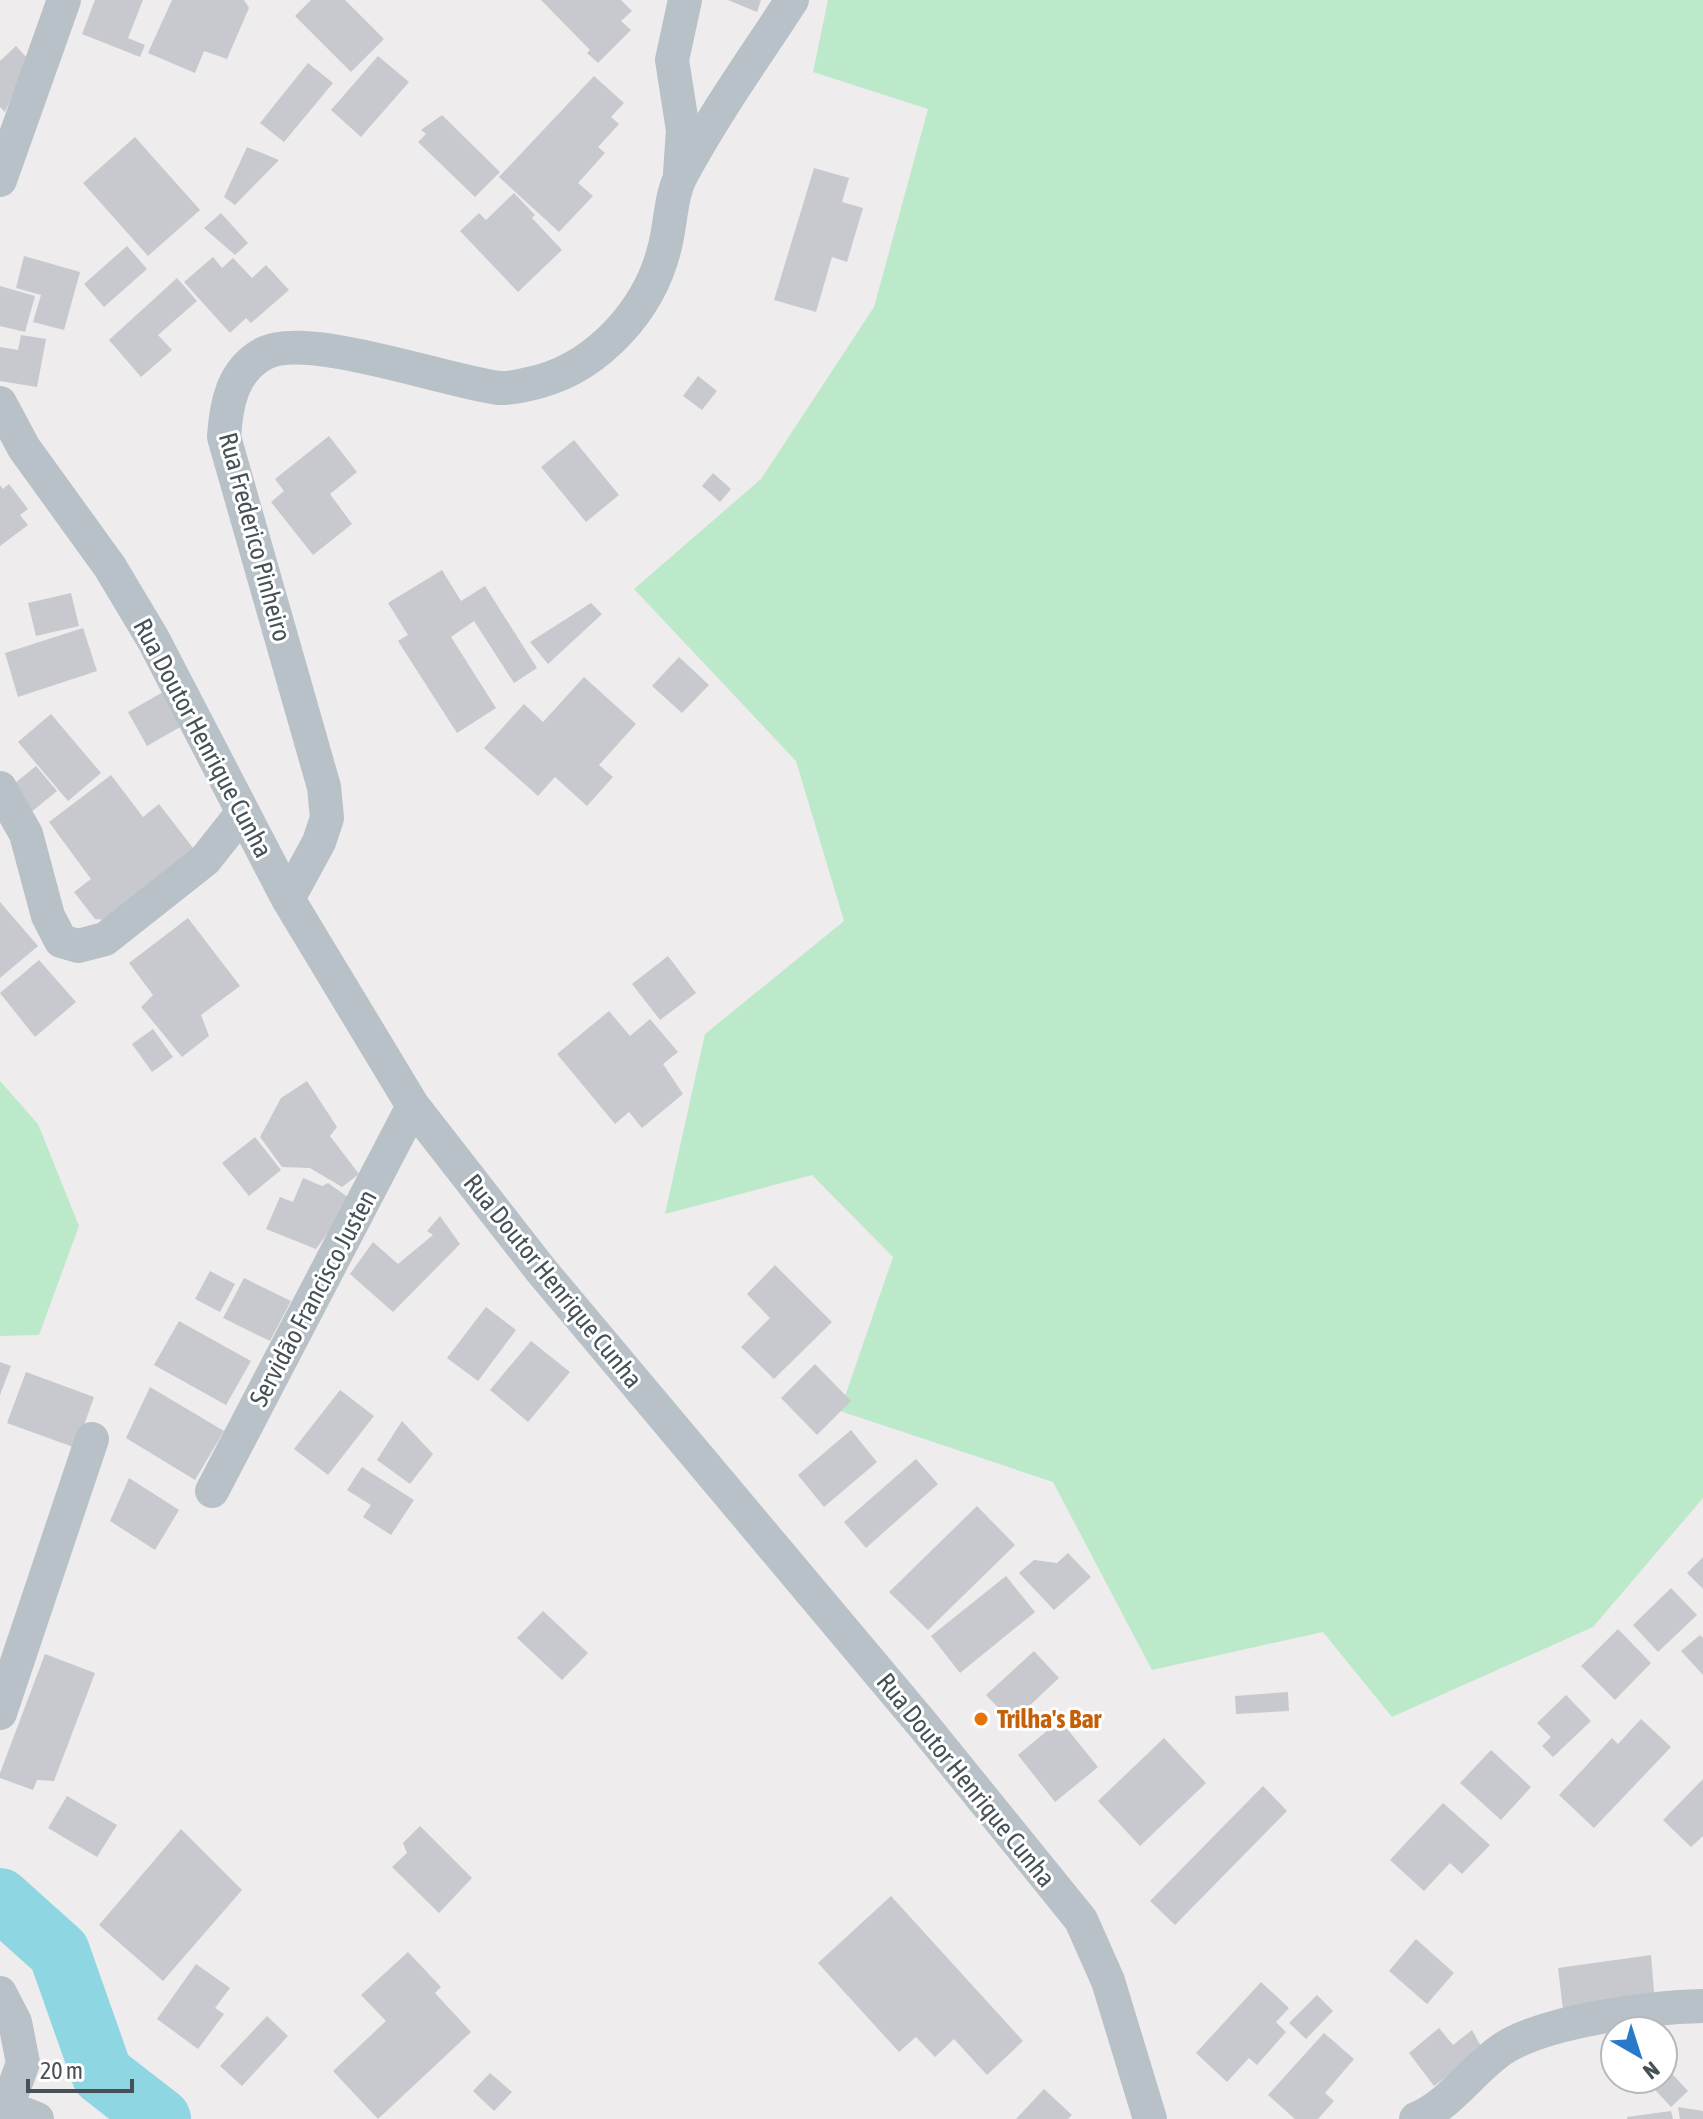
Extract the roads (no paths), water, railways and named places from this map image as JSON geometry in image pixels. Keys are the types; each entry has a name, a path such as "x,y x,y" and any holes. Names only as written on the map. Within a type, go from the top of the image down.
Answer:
{"street":[{"path":"0,180 64,0"},
{"path":"680,177 683,130 672,60 685,0"},
{"name":"Rua Frederico Pinheiro","path":"288,899 319,842 327,818 324,787 224,437 225,411 242,370 264,353 285,348 354,355 502,388 543,380 584,360 627,325 664,253 680,177 792,0"},
{"name":"Rua Doutor Henrique Cunha","path":"0,403 24,448 110,567 153,639 288,899 413,1106 540,1269 923,1725 1081,1920 1108,1981 1150,2119"},
{"path":"0,788 26,834 48,916 61,941 78,946 105,939 205,860 243,812"},
{"name":"Servidão Francisco Justen","path":"212,1491 413,1106"},
{"path":"0,1713 92,1439"},
{"path":"0,1993 15,2022 23,2063 15,2115"},
{"path":"1430,2116 1502,2049 1555,2029 1623,2012 1703,2006"}],"waterway":[{"path":"0,1899 59,1952 102,2074 160,2119"}],"place":[{"name":"Trilha's Bar","path":"981,1719"}]}
